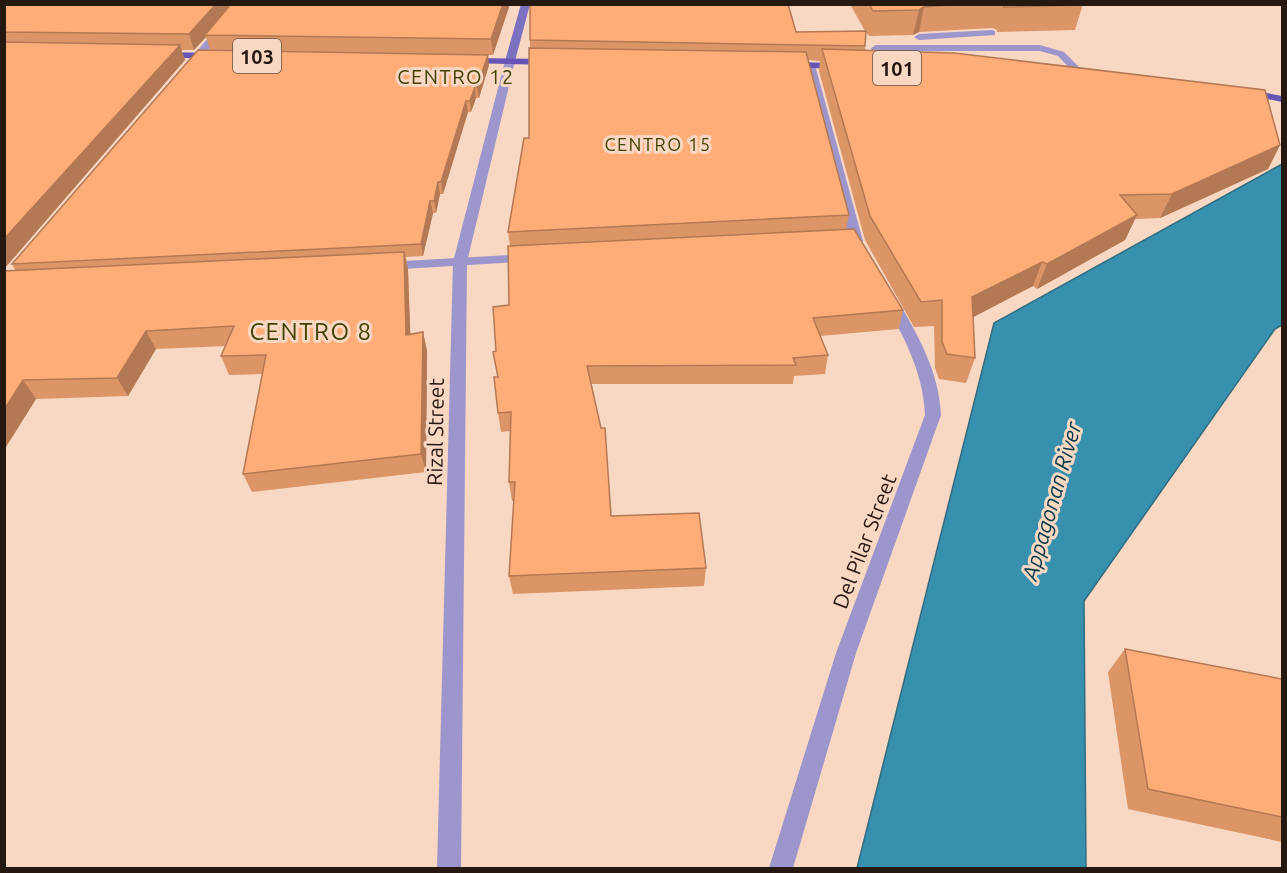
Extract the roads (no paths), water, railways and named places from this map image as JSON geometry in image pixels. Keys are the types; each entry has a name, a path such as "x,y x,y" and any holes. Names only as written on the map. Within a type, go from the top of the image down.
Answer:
{"main road":[{"name":"Rizal Street","path":"510,61 526,4"},
{"name":"103","path":"153,54 223,56"},
{"path":"450,60 556,62"},
{"name":"101","path":"776,65 846,66"},
{"name":"101","path":"870,67 893,68"},
{"path":"1068,73 1085,73"},
{"path":"1231,89 1282,99"}],"street":[{"path":"183,74 242,4"},
{"path":"882,67 874,42 879,39 992,33"},
{"path":"876,48 1048,49 1061,54 1085,73"},
{"name":"Rizal Street","path":"449,868 460,262 510,61"},
{"path":"810,65 850,241 867,259"},
{"path":"367,267 542,258"},
{"name":"Del Pilar Street","path":"782,868 846,652 933,415 933,394 926,371 883,286"}],"water":[{"name":"Appagonan River","path":"1282,164 1282,325 1275,329 1084,601 1086,868 857,868 994,323"}],"district":[{"name":"CENTRO 12","path":"456,76"},
{"name":"CENTRO 15","path":"658,144"},
{"name":"CENTRO 8","path":"311,331"}]}
